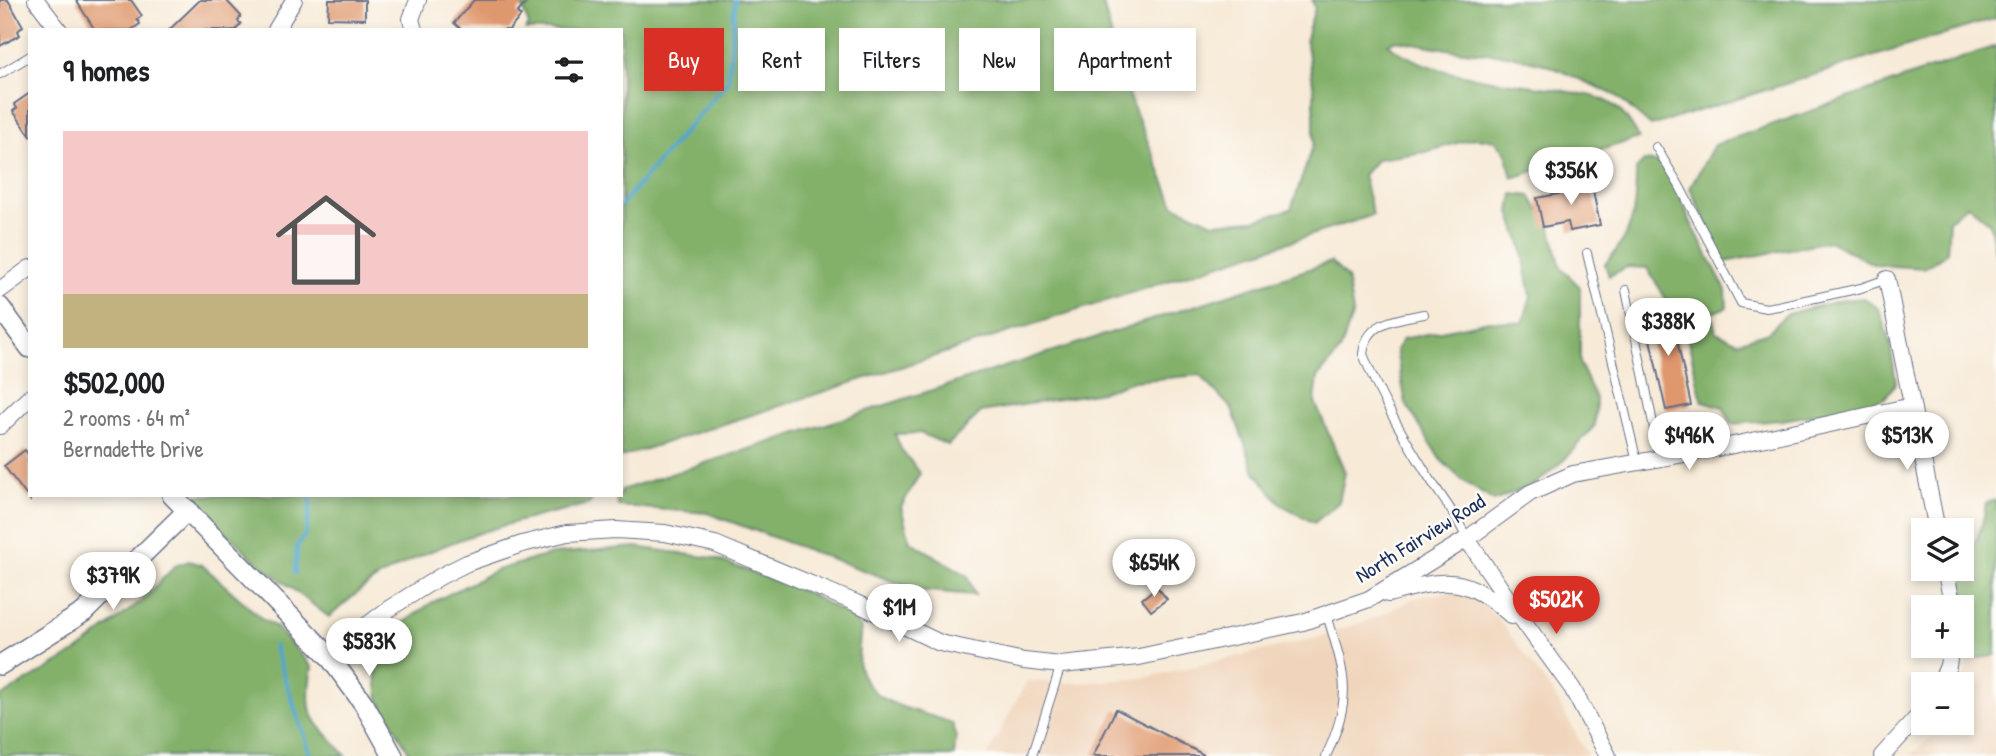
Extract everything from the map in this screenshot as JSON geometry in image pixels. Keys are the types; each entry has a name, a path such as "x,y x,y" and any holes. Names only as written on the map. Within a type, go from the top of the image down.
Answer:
{"street":[{"path":"36,0 57,28"},
{"path":"277,28 294,0"},
{"path":"413,28 411,19 418,0"},
{"path":"0,290 28,269"},
{"path":"1887,279 1935,518"},
{"path":"0,307 21,329 28,344"},
{"path":"0,426 28,399"},
{"name":"North Fairview Road","path":"328,655 390,608 467,563 522,544 567,533 617,530 665,533 715,544 856,603 940,643 1024,661 1061,665 1139,657 1327,615 1369,599 1467,538 1530,493 1573,474 1729,446 1912,406"},
{"path":"174,497 328,655 364,704 393,756"},
{"path":"0,664 84,612 188,510"},
{"path":"1467,538 1572,688 1608,756"},
{"path":"1369,599 1428,583 1470,586 1494,600 1531,633"},
{"path":"1882,756 1911,724"}],"lane":[{"path":"0,74 28,57"},
{"path":"1656,147 1741,303 1766,308 1861,288 1887,279"},
{"path":"1587,253 1637,463"},
{"path":"1626,290 1660,458"},
{"path":"1424,314 1377,327 1364,340 1363,354 1404,438 1457,516 1467,538"},
{"path":"1326,756 1338,730 1345,691 1340,656 1327,615"},
{"path":"1032,756 1061,665"}],"shaded area":[{"path":"1453,592 1475,598 1493,612 1554,694 1588,756 987,756 1027,681 1077,683 1144,678 1313,639 1380,616 1414,598"},
{"path":"1996,655 1996,756 1910,756 1933,735 1974,735 1974,672 1965,672 1968,660"}],"green space":[{"path":"523,0 1102,0 1109,28 1054,28 1054,91 1127,91 1174,205 1213,223 1254,220 1291,209 1314,143 1314,90 1306,38 1315,8 1312,0 1996,0 1996,18 1651,126 1617,96 1548,65 1507,55 1453,50 1396,40 1388,44 1407,56 1451,72 1602,99 1619,110 1639,138 1512,178 1506,153 1495,140 1475,138 1425,152 1377,159 1363,175 1373,215 623,456 623,28 527,28 529,25 523,10"},
{"path":"1996,46 1996,256 1990,223 1968,205 1949,220 1947,253 1924,268 1875,265 1829,241 1725,262 1690,188 1714,145"},
{"path":"1644,161 1660,163 1677,187 1689,219 1726,290 1727,307 1711,313 1716,332 1738,342 1768,332 1787,314 1842,300 1864,298 1879,309 1890,343 1896,382 1885,398 1860,407 1782,420 1732,424 1723,407 1702,401 1688,340 1671,324 1666,299 1647,268 1627,267 1609,276 1605,264 1628,231 1634,209 1636,169"},
{"path":"1513,194 1530,196 1551,229 1561,268 1580,287 1580,364 1596,399 1595,425 1564,460 1537,483 1494,501 1462,480 1440,459 1406,404 1396,350 1403,339 1489,321 1523,323 1531,296 1522,248 1510,212"},
{"path":"1331,262 1347,278 1353,313 1340,351 1318,377 1315,402 1345,472 1339,502 1314,523 1282,505 1255,472 1232,409 1200,375 1133,381 1101,392 981,412 948,445 920,433 895,434 901,449 920,473 901,507 910,541 968,576 975,595 917,590 707,513 618,506 616,497 623,497 623,489"},
{"path":"189,497 594,497 589,504 482,532 405,563 373,581 329,617 256,561"},
{"path":"1996,500 1996,655 1968,660 1974,658 1974,595 1964,595 1962,581 1974,581 1974,542 1980,532 1986,503"},
{"path":"636,547 713,558 808,593 851,617 861,628 858,662 873,691 898,705 952,723 956,735 954,756 411,756 379,700 375,668 389,633 431,603 497,570 552,554"},
{"path":"189,561 202,565 261,618 276,627 312,667 310,709 319,725 346,756 0,756 0,697 79,650 141,601 175,566"}],"building":[{"path":"0,0 8,0 23,26 18,31 20,35 0,46"},
{"path":"76,0 131,0 142,16 137,19 140,24 134,28 94,28"},
{"path":"200,0 226,0 241,16 238,21 241,24 238,28 171,28"},
{"path":"329,0 365,0 365,19 328,18"},
{"path":"474,0 529,0 517,13 521,16 511,28 460,28 454,23"},
{"path":"28,94 28,132 13,111 17,108 14,104"},
{"path":"1591,181 1600,225 1570,231 1568,222 1543,227 1537,198 1563,193 1561,187"},
{"path":"1670,307 1691,405 1666,410 1644,313"},
{"path":"25,450 28,454 30,500 4,466"},
{"path":"1157,587 1167,599 1151,611 1142,599"},
{"path":"1116,709 1206,756 1093,756"}],"waterway":[{"path":"623,203 728,81 735,0"},
{"path":"295,573 297,546 306,533 312,497"},
{"path":"274,646 311,756"}]}
